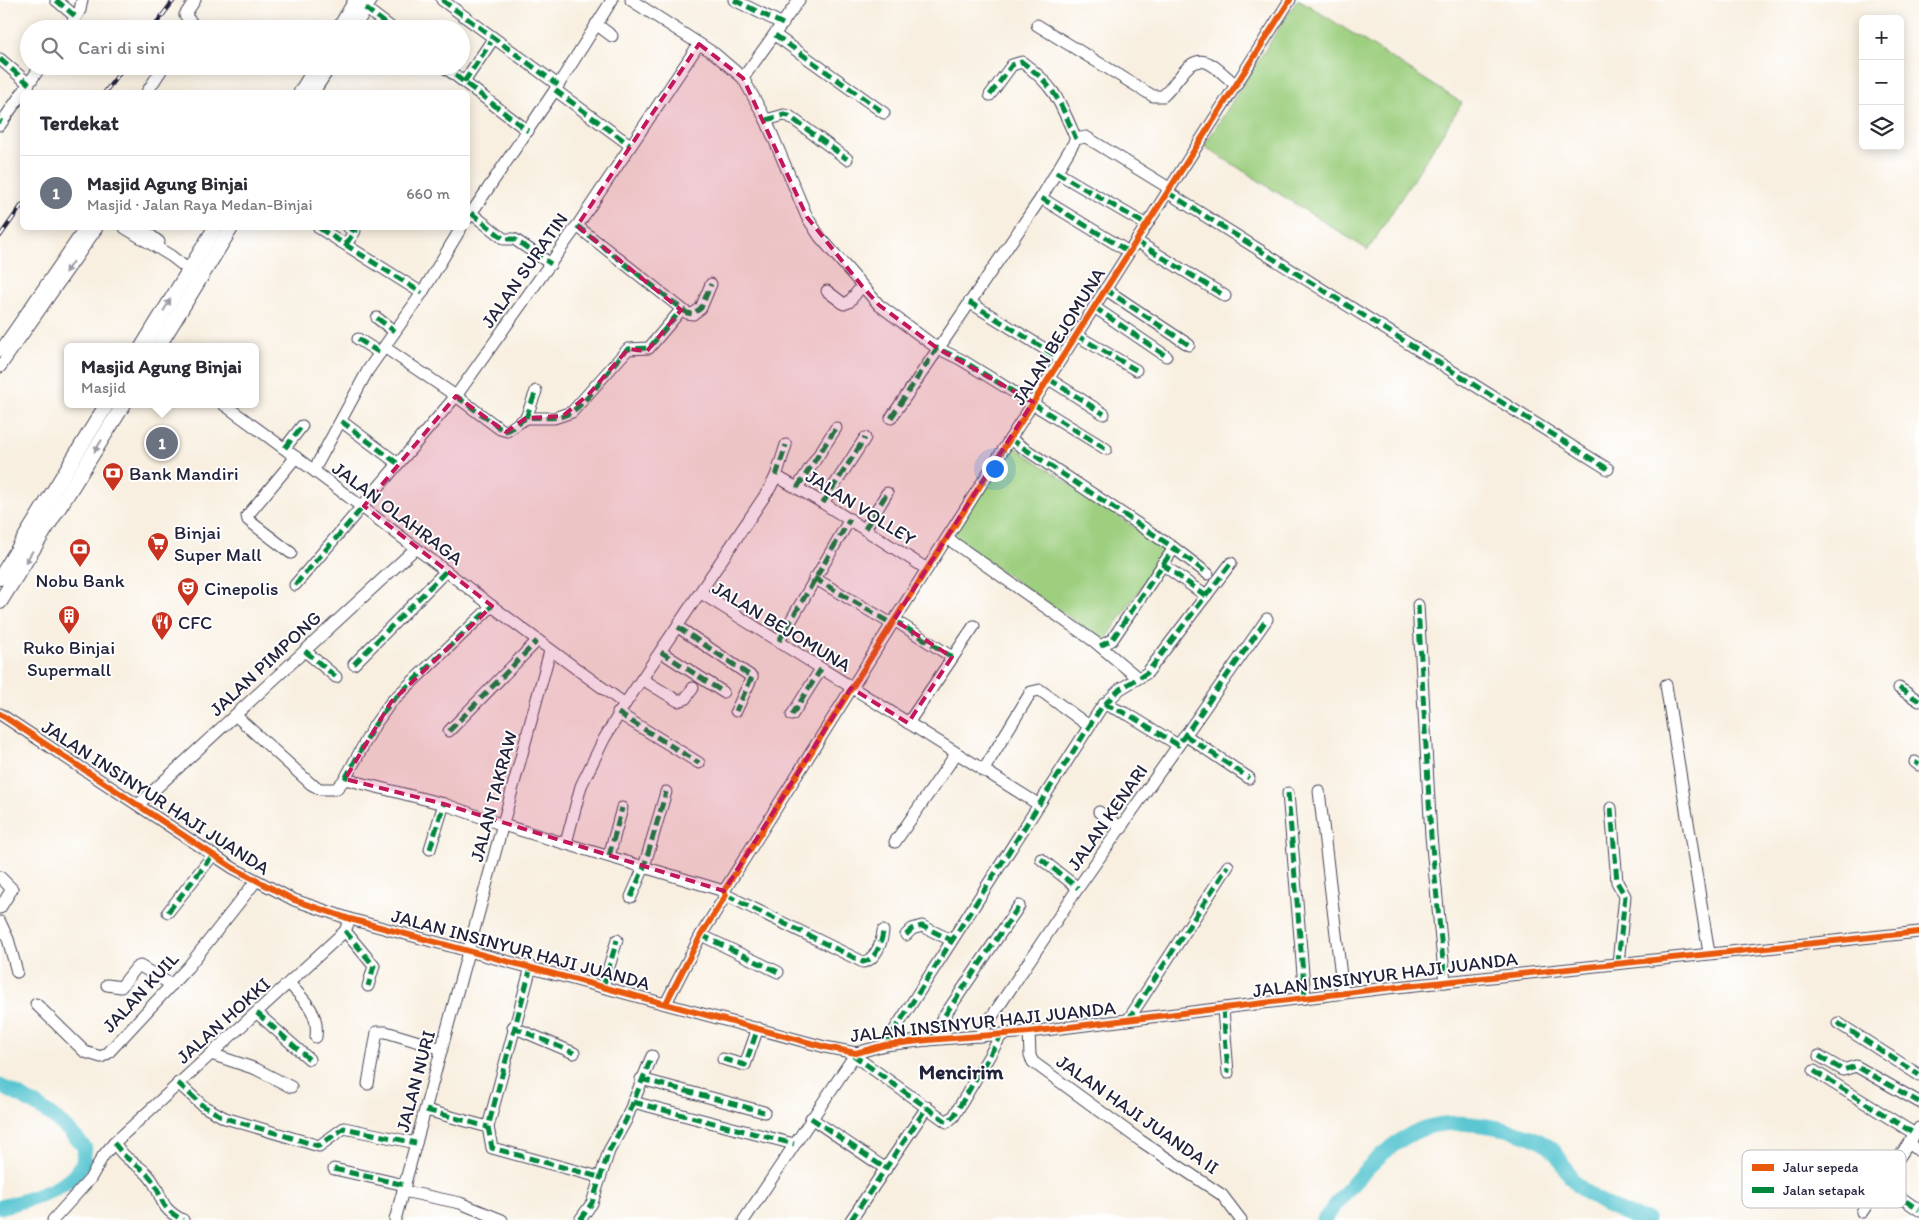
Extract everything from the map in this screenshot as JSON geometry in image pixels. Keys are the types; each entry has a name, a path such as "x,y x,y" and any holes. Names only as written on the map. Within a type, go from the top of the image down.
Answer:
{"main road":[{"path":"347,20 364,2"},
{"path":"356,20 364,2"},
{"path":"302,90 311,75"},
{"path":"313,90 323,75"},
{"path":"194,274 214,230"},
{"path":"151,343 194,274 229,230"},
{"path":"0,602 105,408"},
{"path":"0,578 49,512 121,408"}],"street":[{"path":"56,0 76,17"},
{"path":"74,20 82,0"},
{"path":"190,20 185,15 194,0"},
{"path":"442,0 468,20"},
{"path":"470,214 557,88 612,0"},
{"path":"631,0 716,54 744,78 766,120 807,218 820,237 879,305 937,348 960,359 1033,402 1106,449"},
{"path":"734,0 783,24"},
{"path":"744,78 799,0"},
{"name":"JALAN BEJOMUNA","path":"566,843 581,786 621,709 701,593 852,688 1290,0"},
{"path":"364,2 383,20"},
{"path":"470,21 630,145"},
{"path":"596,24 612,36"},
{"path":"1036,25 1153,96 1162,96 1187,68 1195,61 1200,60 1209,64 1236,85"},
{"path":"775,35 884,113"},
{"path":"470,73 491,42"},
{"name":"JALAN SURATIN","path":"364,506 397,464 456,396 551,264 699,44"},
{"path":"0,59 25,90 35,75"},
{"path":"990,95 1012,65 1022,62 1041,76 1052,88 1076,139"},
{"path":"148,90 158,75"},
{"path":"455,75 528,130"},
{"path":"464,82 469,75"},
{"path":"1,123 20,97"},
{"path":"766,120 784,115 789,116 847,159"},
{"path":"891,418 1041,198 1076,139 1086,137 1608,469"},
{"path":"1056,172 1146,224"},
{"path":"1041,198 1129,252"},
{"path":"470,216 504,239 514,240 551,264"},
{"path":"577,226 681,310 693,314 697,312 711,284"},
{"path":"0,351 84,230"},
{"path":"0,367 96,230"},
{"path":"128,230 171,256 194,274"},
{"path":"144,230 153,236 171,256"},
{"path":"322,230 422,292"},
{"path":"346,244 355,232 352,230"},
{"path":"314,470 382,350 422,292 461,230"},
{"path":"1136,241 1225,296"},
{"path":"827,291 844,304 849,302 862,286"},
{"path":"1105,289 1189,345"},
{"path":"969,302 1061,359"},
{"path":"1094,307 1166,356"},
{"path":"526,418 554,418 572,412 590,394 625,352 631,348 643,350 649,348 681,310"},
{"path":"377,318 394,331"},
{"path":"1076,335 1136,370"},
{"path":"358,339 382,350 456,396 504,431 512,429 526,418 536,391"},
{"path":"1050,379 1104,414"},
{"name":"JALAN OLAHRAGA","path":"229,408 364,506 550,651"},
{"path":"341,421 397,464"},
{"path":"285,448 302,426"},
{"path":"797,488 836,428"},
{"path":"823,503 866,438"},
{"path":"1010,439 1174,548 1208,574"},
{"path":"701,593 776,476 786,445"},
{"path":"291,553 248,520 247,516 296,457"},
{"name":"JALAN VOLLEY","path":"776,476 850,519 927,569"},
{"path":"865,529 887,493"},
{"name":"JALAN PIMPONG","path":"295,585 364,506"},
{"path":"779,641 850,519"},
{"path":"947,538 1100,646 1138,678"},
{"name":"JALAN PIMPONG","path":"139,804 416,548"},
{"path":"1100,646 1112,640 1174,548"},
{"path":"885,1044 1104,704 1120,689 1147,673 1231,563"},
{"path":"1162,564 1206,596"},
{"path":"354,664 446,571"},
{"path":"814,578 952,657"},
{"path":"1418,605 1430,827 1444,982"},
{"path":"235,715 311,784 328,790 336,789 345,779 382,713 492,606"},
{"name":"JALAN KENARI","path":"979,1036 1078,888 1122,828 1267,619"},
{"path":"908,723 974,626"},
{"path":"678,627 752,677 736,711"},
{"path":"449,731 537,640"},
{"path":"305,651 336,677"},
{"path":"550,651 621,709 699,763"},
{"name":"JALAN TAKRAW","path":"470,950 550,651"},
{"path":"661,652 723,692"},
{"path":"792,715 821,669"},
{"path":"642,679 678,701 685,699 693,688"},
{"path":"1666,685 1710,954"},
{"path":"666,1003 701,934 725,893 852,688 1038,804"},
{"path":"1899,688 1919,701"},
{"path":"983,771 1031,692 1035,690 1040,690 1089,726"},
{"path":"1104,704 1129,715 1178,745"},
{"name":"JALAN INSINYUR HAJI JUANDA","path":"0,714 139,804 213,856 294,900 350,919 854,1054 885,1044 1029,1032 1343,993 1919,932"},
{"path":"1185,735 1249,778"},
{"path":"895,842 956,754"},
{"path":"345,779 444,804 504,825 725,893 863,962 873,957 882,939 883,931"},
{"path":"1319,791 1343,993"},
{"path":"631,897 644,867 666,792"},
{"path":"1288,793 1305,998"},
{"path":"430,849 444,804"},
{"path":"609,856 622,808"},
{"path":"1611,808 1617,882 1626,896 1618,963"},
{"path":"1099,812 1122,828"},
{"path":"168,912 213,856"},
{"path":"1042,858 1078,888"},
{"path":"1128,1020 1228,866"},
{"path":"0,877 12,889 0,908"},
{"name":"JALAN KUIL","path":"36,1004 85,1052 101,1057 108,1053 172,986 256,881"},
{"path":"928,1040 1018,906"},
{"name":"JALAN HOKKI","path":"53,1220 90,1179 103,1156 114,1143 345,931 350,919"},
{"path":"0,922 8,939 17,972"},
{"path":"906,936 912,929 922,926 951,940"},
{"path":"345,931 374,966 368,986"},
{"path":"701,934 778,972"},
{"path":"603,987 617,940"},
{"name":"JALAN NURI","path":"395,1220 396,1205 404,1188 470,950"},
{"path":"107,985 121,987 136,968 140,966 172,986"},
{"path":"531,967 513,1027 488,1127 492,1148 599,1177"},
{"path":"290,983 314,1012 317,1020 316,1037"},
{"path":"1223,1009 1228,1073"},
{"path":"257,1013 309,1059"},
{"path":"1838,1023 1919,1074"},
{"path":"513,1027 574,1053"},
{"path":"723,1059 745,1064 758,1028"},
{"path":"368,1084 377,1032 386,1032 442,1049"},
{"name":"JALAN HAJI JUANDA II","path":"1029,1032 1030,1056 1033,1062 1141,1141 1222,1195 1242,1220"},
{"path":"744,1220 854,1054 947,1122 951,1120 1002,1034"},
{"path":"211,1054 256,1069 292,1087"},
{"path":"580,1220 592,1202 609,1151 633,1102 652,1056"},
{"path":"1819,1056 1843,1070 1856,1066 1919,1102"},
{"path":"1814,1071 1914,1135 1919,1151"},
{"path":"641,1079 764,1112"},
{"path":"178,1084 203,1106 225,1118 319,1146 344,1128 416,1143"},
{"path":"633,1102 794,1144"},
{"path":"851,1220 927,1107"},
{"path":"426,1110 488,1127"},
{"path":"812,1118 886,1170"},
{"path":"1904,1150 1914,1135"},
{"path":"114,1143 125,1157 153,1180 163,1206 170,1214 183,1220"},
{"path":"334,1170 460,1203 502,1220"},
{"path":"1906,1201 1919,1210"},
{"path":"1862,1212 1865,1208"}],"highlighted area":[{"path":"699,44 743,78 807,217 879,305 937,348 1033,402 894,620 952,657 908,723 851,688 724,891 444,804 345,779 391,702 492,606 364,506 456,396 506,432 526,418 563,416 589,394 628,349 647,351 681,310 577,226"}],"green space":[{"path":"1297,0 1300,0 1462,103 1368,250 1204,146"},
{"path":"1013,446 1167,549 1105,641 952,538"}],"waterway":[{"path":"0,1086 46,1112 66,1128 85,1148 84,1158 77,1173 58,1187 46,1193 0,1207"},
{"path":"1324,1220 1342,1196 1364,1172 1400,1140 1432,1126 1453,1123 1501,1128 1536,1139 1552,1149 1578,1186 1606,1205 1647,1220"}],"railway":[{"path":"159,20 174,0"},
{"path":"107,90 118,75"},
{"path":"0,236 20,208"}],"marked path":[{"path":"56,0 76,17"},
{"path":"442,0 469,20"},
{"path":"734,0 783,24"},
{"path":"365,8 381,20"},
{"path":"470,21 558,85"},
{"path":"775,35 884,113"},
{"path":"470,73 491,42"},
{"path":"0,59 29,84"},
{"path":"990,95 1012,65 1022,62 1049,87 1076,139"},
{"path":"455,75 528,131"},
{"path":"464,82 469,75"},
{"path":"555,90 630,145"},
{"path":"766,120 784,115 789,116 847,159"},
{"path":"1056,172 1145,224"},
{"path":"1167,192 1608,469"},
{"path":"1041,198 1129,252"},
{"path":"471,213 504,239 514,239 551,264"},
{"path":"577,226 687,313 693,314 701,308 711,284"},
{"path":"322,230 422,293"},
{"path":"346,244 355,231 353,230"},
{"path":"1136,241 1225,296"},
{"path":"1105,289 1189,345"},
{"path":"969,302 1061,359"},
{"path":"1094,307 1166,356"},
{"path":"456,396 504,431 511,429 527,418 563,416 572,412 589,396 628,349 649,348 681,310"},
{"path":"377,318 394,331"},
{"path":"1076,335 1136,370"},
{"path":"358,339 380,353"},
{"path":"891,418 937,348 960,359 1106,449"},
{"path":"1049,379 1104,414"},
{"path":"526,418 536,391"},
{"path":"341,421 397,463"},
{"path":"285,448 302,426"},
{"path":"797,488 836,428"},
{"path":"823,503 865,438"},
{"path":"1010,439 1174,548 1208,574"},
{"path":"776,476 786,445"},
{"path":"865,529 887,493"},
{"path":"295,585 364,506"},
{"path":"779,641 850,519"},
{"path":"1100,646 1112,640 1174,548"},
{"path":"885,1045 1101,708 1120,689 1147,673 1231,563"},
{"path":"1162,564 1206,596"},
{"path":"354,664 446,571"},
{"path":"814,578 892,624"},
{"path":"1418,605 1431,836 1445,982"},
{"path":"345,779 374,726 391,702 492,606"},
{"path":"1104,704 1129,715 1178,745 1267,619"},
{"path":"894,620 952,657"},
{"path":"678,627 752,677 736,711"},
{"path":"449,731 537,641"},
{"path":"305,651 336,677"},
{"path":"661,652 723,692"},
{"path":"792,715 821,669"},
{"path":"1899,688 1919,701"},
{"path":"618,713 699,763"},
{"path":"1185,735 1249,778"},
{"path":"1915,762 1919,765"},
{"path":"631,897 644,867 666,792"},
{"path":"1288,793 1305,998"},
{"path":"430,849 444,804"},
{"path":"609,856 622,808"},
{"path":"1611,808 1617,882 1625,896 1618,963"},
{"path":"168,912 213,855"},
{"path":"1041,859 1078,888"},
{"path":"1128,1020 1228,866"},
{"path":"726,895 863,962 868,961 875,954 880,945 883,931"},
{"path":"928,1040 1019,906"},
{"path":"906,935 912,929 922,926 951,940"},
{"path":"345,931 374,966 368,986"},
{"path":"701,935 778,972"},
{"path":"603,987 617,940"},
{"path":"531,967 488,1127 492,1148 599,1177"},
{"path":"1223,1009 1228,1073"},
{"path":"257,1013 309,1059"},
{"path":"1838,1023 1919,1075"},
{"path":"513,1027 574,1053"},
{"path":"723,1059 745,1065 758,1028"},
{"path":"853,1055 947,1122 954,1116 1002,1034"},
{"path":"580,1220 592,1203 609,1151 626,1120 652,1056"},
{"path":"1819,1056 1843,1070 1856,1066 1919,1102"},
{"path":"1814,1071 1915,1134"},
{"path":"641,1079 764,1112"},
{"path":"178,1083 203,1106 225,1118 319,1146 344,1128 416,1143"},
{"path":"633,1102 794,1144"},
{"path":"851,1220 927,1107"},
{"path":"426,1110 488,1127"},
{"path":"811,1118 886,1169"},
{"path":"114,1143 125,1156 148,1175 168,1210 183,1220"},
{"path":"334,1169 405,1185"},
{"path":"1906,1201 1919,1210"}],"cycle path":[{"path":"666,1003 701,935 726,895 724,891 1290,0"},
{"path":"0,714 233,868 294,900 350,919 825,1047 856,1053 885,1045 928,1040 1029,1032 1378,989 1919,932"}],"place":[{"name":"Masjid Agung Binjai","path":"162,443"},
{"name":"Bank Mandiri","path":"113,492"},
{"name":"Binjai Super Mall","path":"158,562"},
{"name":"Nobu Bank","path":"80,568"},
{"name":"Cinepolis","path":"188,607"},
{"name":"Ruko Binjai Supermall","path":"69,635"},
{"name":"CFC","path":"162,641"}],"district":[{"name":"Mencirim","path":"961,1072"}]}
